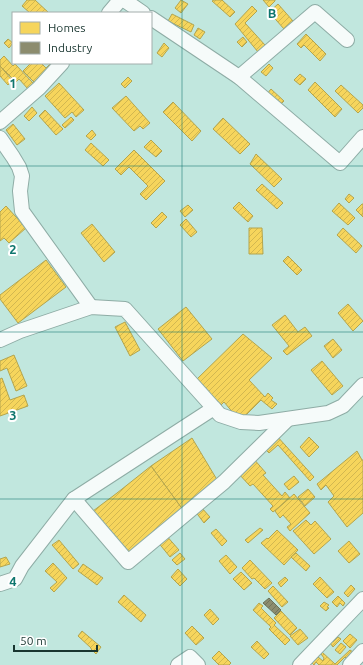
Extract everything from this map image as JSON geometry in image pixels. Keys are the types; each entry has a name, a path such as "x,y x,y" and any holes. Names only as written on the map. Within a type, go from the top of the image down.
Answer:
{"street":[{"path":"110,12 120,0"},
{"path":"124,0 142,12"},
{"path":"239,77 315,12 347,40"},
{"path":"152,19 239,77 340,162 363,137"},
{"path":"0,122 40,88 61,64"},
{"path":"0,138 13,157 22,176 20,191 22,211 91,307"},
{"path":"0,340 20,331 91,307 125,309 220,415 241,422 259,423 287,420 332,412 343,406 363,385"},
{"path":"0,584 14,579 22,566 74,499 214,408"},
{"path":"74,499 128,562 224,482 287,420"},
{"path":"300,665 361,605"},
{"path":"350,665 363,651"},
{"path":"178,665 190,657 198,665"}],"building: Homes":[{"path":"27,0 35,0 48,12 29,12 22,6"},
{"path":"181,0 188,4 181,13 175,8"},
{"path":"222,0 235,12 230,17 212,1"},
{"path":"263,0 275,0 275,1 269,7"},
{"path":"278,4 293,21 284,29 269,12"},
{"path":"252,6 257,11 245,23 265,45 258,52 235,24"},
{"path":"172,14 194,25 191,32 168,21"},
{"path":"198,28 205,32 200,39 194,35"},
{"path":"306,34 326,54 320,61 304,45 301,48 297,44"},
{"path":"243,37 247,42 242,47 237,42"},
{"path":"8,39 12,42 12,44 9,48 4,43"},
{"path":"164,43 169,48 162,57 157,53"},
{"path":"4,56 13,66 15,64 34,84 28,89 19,79 16,82 0,66 0,60"},
{"path":"30,64 42,64 46,68 50,64 52,67 35,83 23,71"},
{"path":"269,64 273,68 266,76 261,72"},
{"path":"0,66 12,80 8,85 0,76"},
{"path":"300,74 306,79 300,85 294,80"},
{"path":"128,77 132,81 125,88 121,84"},
{"path":"315,82 342,109 335,117 308,90"},
{"path":"59,83 84,110 76,117 72,112 65,118 45,96"},
{"path":"341,85 363,105 363,108 358,113 335,91"},
{"path":"271,89 284,101 279,106 267,94"},
{"path":"126,96 150,123 143,129 140,126 134,131 112,108"},
{"path":"173,102 201,131 192,141 163,112"},
{"path":"32,107 37,113 29,121 24,116"},
{"path":"45,110 63,129 56,135 39,116"},
{"path":"71,117 74,120 65,128 62,125"},
{"path":"223,118 250,144 240,154 213,129"},
{"path":"13,124 25,139 17,145 6,130"},
{"path":"92,130 96,135 91,140 86,136"},
{"path":"151,140 162,151 156,157 144,147"},
{"path":"91,143 109,160 103,166 85,150"},
{"path":"134,150 165,181 146,200 140,194 148,186 129,167 121,175 115,169"},
{"path":"256,154 282,179 274,187 250,164"},
{"path":"262,184 283,203 277,209 256,190"},
{"path":"349,194 354,198 349,203 345,199"},
{"path":"239,202 253,216 248,222 233,208"},
{"path":"339,203 355,218 348,225 332,211"},
{"path":"363,204 363,217 356,210"},
{"path":"188,205 193,210 185,217 180,211"},
{"path":"6,206 26,228 9,243 4,238 0,241 0,212"},
{"path":"162,212 167,217 156,228 151,223"},
{"path":"186,219 197,232 191,237 180,225"},
{"path":"92,224 115,252 104,262 81,233"},
{"path":"249,228 262,228 263,254 249,254"},
{"path":"343,228 362,246 356,253 337,235"},
{"path":"288,256 302,270 297,275 283,261"},
{"path":"46,260 66,287 18,323 0,299 0,295"},
{"path":"348,304 363,321 353,331 338,313"},
{"path":"186,307 212,339 183,361 158,329"},
{"path":"285,315 298,332 305,327 312,336 287,355 283,351 289,346 272,325"},
{"path":"125,322 140,350 130,356 115,327"},
{"path":"243,334 272,358 249,380 265,397 268,393 273,398 271,400 277,404 272,409 261,400 240,421 224,402 221,405 196,380"},
{"path":"333,339 342,350 333,358 324,346"},
{"path":"14,355 27,386 16,391 7,368 0,371 0,361"},
{"path":"322,361 343,386 332,395 311,370"},
{"path":"2,378 10,400 24,395 28,406 0,416 0,379"},
{"path":"276,435 314,477 310,481 278,445 269,453 263,447"},
{"path":"309,437 319,447 309,457 300,447"},
{"path":"192,438 219,483 183,510 151,466"},
{"path":"357,451 363,460 363,513 347,527 328,502 334,496 326,485 321,490 317,484"},
{"path":"253,458 266,473 263,475 282,496 285,492 290,498 273,512 270,509 273,506 253,484 250,486 237,472"},
{"path":"151,466 183,510 129,555 93,511"},
{"path":"294,476 299,482 289,490 284,484"},
{"path":"308,489 315,497 305,506 298,497"},
{"path":"294,494 310,513 290,531 287,527 291,524 283,515 280,518 275,511"},
{"path":"201,507 210,517 204,523 195,511"},
{"path":"306,520 311,525 315,521 331,539 314,554 293,531"},
{"path":"260,528 263,530 248,543 245,540"},
{"path":"216,529 227,541 222,546 211,533"},
{"path":"277,530 298,550 284,565 261,543 267,538 268,539"},
{"path":"165,534 179,550 170,557 157,541"},
{"path":"59,540 79,564 73,569 52,545"},
{"path":"349,541 360,554 349,563 338,551"},
{"path":"180,553 185,559 177,565 172,560"},
{"path":"296,553 310,566 306,571 291,557"},
{"path":"226,555 237,567 230,574 219,561"},
{"path":"6,557 10,564 0,567 0,559"},
{"path":"250,560 272,583 265,589 254,578 252,579 242,568"},
{"path":"53,563 67,578 54,592 50,588 57,582 45,571"},
{"path":"83,564 103,578 97,585 78,571"},
{"path":"178,569 187,579 180,586 171,577"},
{"path":"241,572 252,583 244,590 233,579"},
{"path":"285,577 288,580 281,587 278,583"},
{"path":"320,577 334,592 327,598 313,584"},
{"path":"351,585 355,589 348,597 344,593"},
{"path":"273,586 288,602 282,607 268,591"},
{"path":"124,595 146,615 141,622 118,602"},
{"path":"338,596 345,603 343,606 340,603 337,607 332,602"},
{"path":"324,602 329,605 327,607 329,608 326,611 320,606"},
{"path":"259,603 263,606 261,608 276,623 274,625 290,640 285,645 269,629 271,627 253,610"},
{"path":"210,609 219,619 213,625 204,615"},
{"path":"281,611 297,628 290,635 274,618"},
{"path":"192,626 204,638 196,645 185,633"},
{"path":"300,629 308,638 298,645 290,636"},
{"path":"82,631 101,647 96,654 78,636"},
{"path":"350,634 357,640 350,648 343,641"},
{"path":"338,637 341,639 333,647 330,640 333,642"},
{"path":"257,641 269,654 264,659 251,647"},
{"path":"341,643 346,647 340,654 335,650"},
{"path":"350,650 353,652 347,659 345,657 337,665 319,665 316,662 314,665 312,663 318,657 323,661 324,658 321,654 322,652 335,664"},
{"path":"219,651 231,663 229,665 219,665 212,658"}],"building: Industry":[{"path":"269,598 281,610 276,615 263,603"}]}
